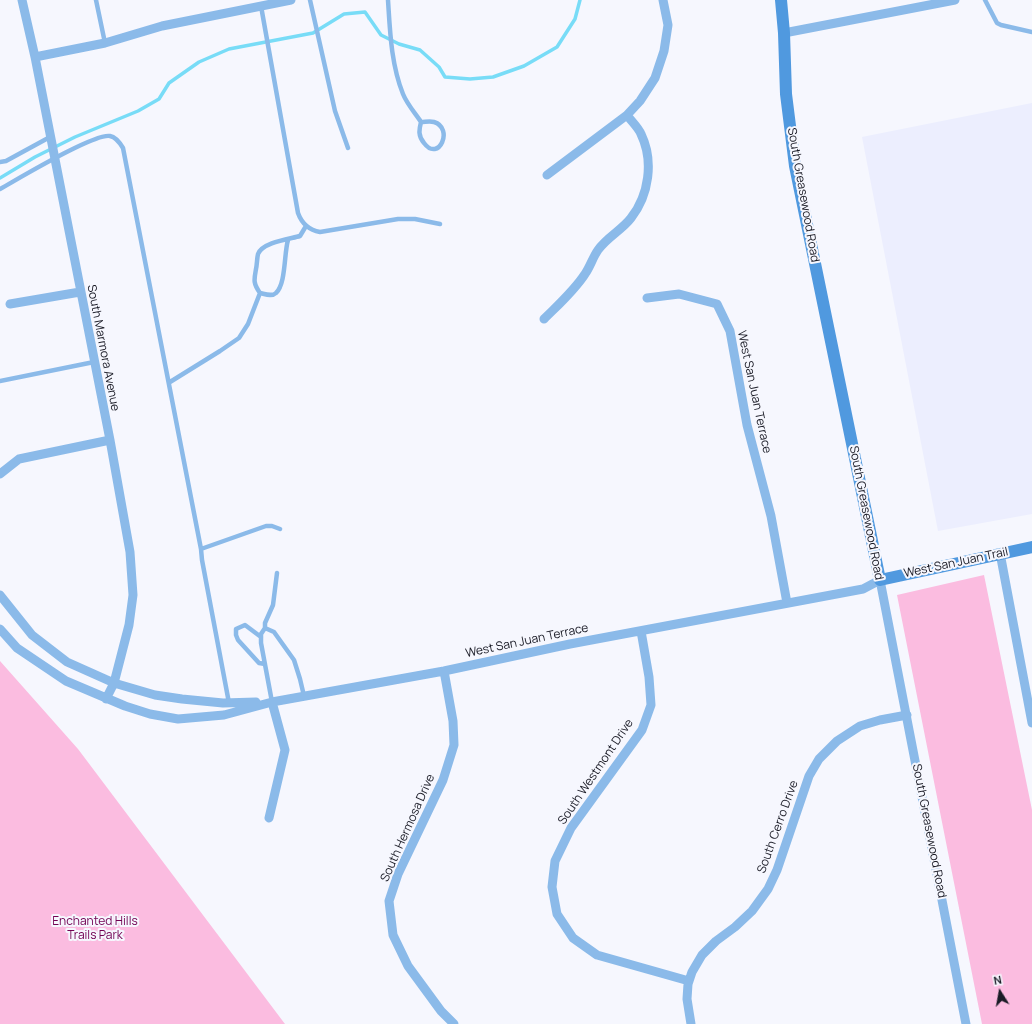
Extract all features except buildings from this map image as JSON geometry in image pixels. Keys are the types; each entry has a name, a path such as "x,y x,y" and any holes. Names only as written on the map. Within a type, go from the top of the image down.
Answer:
{"street":[{"name":"South Marmora Avenue","path":"22,0 35,57 110,440 130,552 133,595 130,625 114,683 106,700"},
{"path":"35,57 105,43 162,26 291,0"},
{"path":"547,175 626,115 640,100 655,78 664,51 668,25 663,0"},
{"name":"South Greasewood Road","path":"781,0 784,33 786,94 795,166 907,715 966,1024"},
{"path":"784,33 956,0"},
{"path":"544,319 586,274 598,250 630,219 641,202 648,181 648,162 645,144 641,133 626,115"},
{"path":"10,304 80,292"},
{"name":"West San Juan Terrace","path":"646,298 679,294 717,304 730,331 747,425 772,516 788,603"},
{"path":"0,474 20,459 110,440"},
{"name":"West San Juan Trail","path":"880,580 1032,547"},
{"path":"1000,553 1032,723"},
{"name":"West San Juan Terrace","path":"1,634 17,648 59,677 106,700 150,714 178,718 224,715 272,702 444,671 570,644 863,589 880,580"},
{"name":"West San Juan Terrace","path":"0,595 32,635 67,662 114,683 155,694 182,699 229,703 272,702"},
{"name":"South Westmont Drive","path":"641,631 649,677 651,705 642,730 571,828 555,861 552,887 557,914 573,938 597,955 689,981"},
{"name":"South Hermosa Drive","path":"444,671 453,721 454,745 443,780 398,874 389,900 393,935 408,966 441,1011 454,1024"},
{"path":"269,818 285,750 272,702"},
{"name":"South Cerro Drive","path":"691,1024 687,998 689,981 692,972 702,955 716,941 735,927 752,911 768,889 777,870 809,776 819,758 837,741 860,726 880,720 907,715"}],"lane":[{"path":"96,0 105,43"},
{"path":"310,0 335,111 348,148"},
{"path":"388,0 392,50 398,77 404,95 421,122 419,132 421,140 425,146 432,149 437,148 444,140 443,131 439,125 433,121 421,122"},
{"path":"985,0 997,23 1032,32"},
{"path":"261,6 298,213 303,223 315,231 320,232 398,219 415,219 440,224"},
{"path":"0,189 54,158 96,138 110,136 118,140 123,148 170,382 229,703"},
{"path":"0,162 6,161 50,137"},
{"path":"170,382 239,338 248,324 260,293 254,282 258,253 272,243 300,236 306,226"},
{"path":"260,293 271,295 276,293 281,284 288,240"},
{"path":"0,380 94,362"},
{"path":"201,549 266,526 272,526 280,529"},
{"path":"272,702 261,643 261,634 265,628 265,623 273,605 277,573"},
{"path":"261,637 245,625 236,628 238,640 260,663 265,664"},
{"path":"265,628 274,632 294,660 304,696"}],"shaded area":[{"path":"1032,103 1032,514 938,531 862,137"}],"green space":[{"path":"984,575 1032,810 1032,1024 982,1024 897,595"},
{"name":"Enchanted Hills Trails Park","path":"0,661 78,749 285,1024 0,1024"}],"waterway":[{"path":"0,178 35,157 75,137 138,111 159,99 169,83 199,62 229,49 313,33 344,14 365,12 381,35 399,44 420,50 439,67 445,77 470,79 493,77 524,66 557,47 575,19 580,0"}]}
